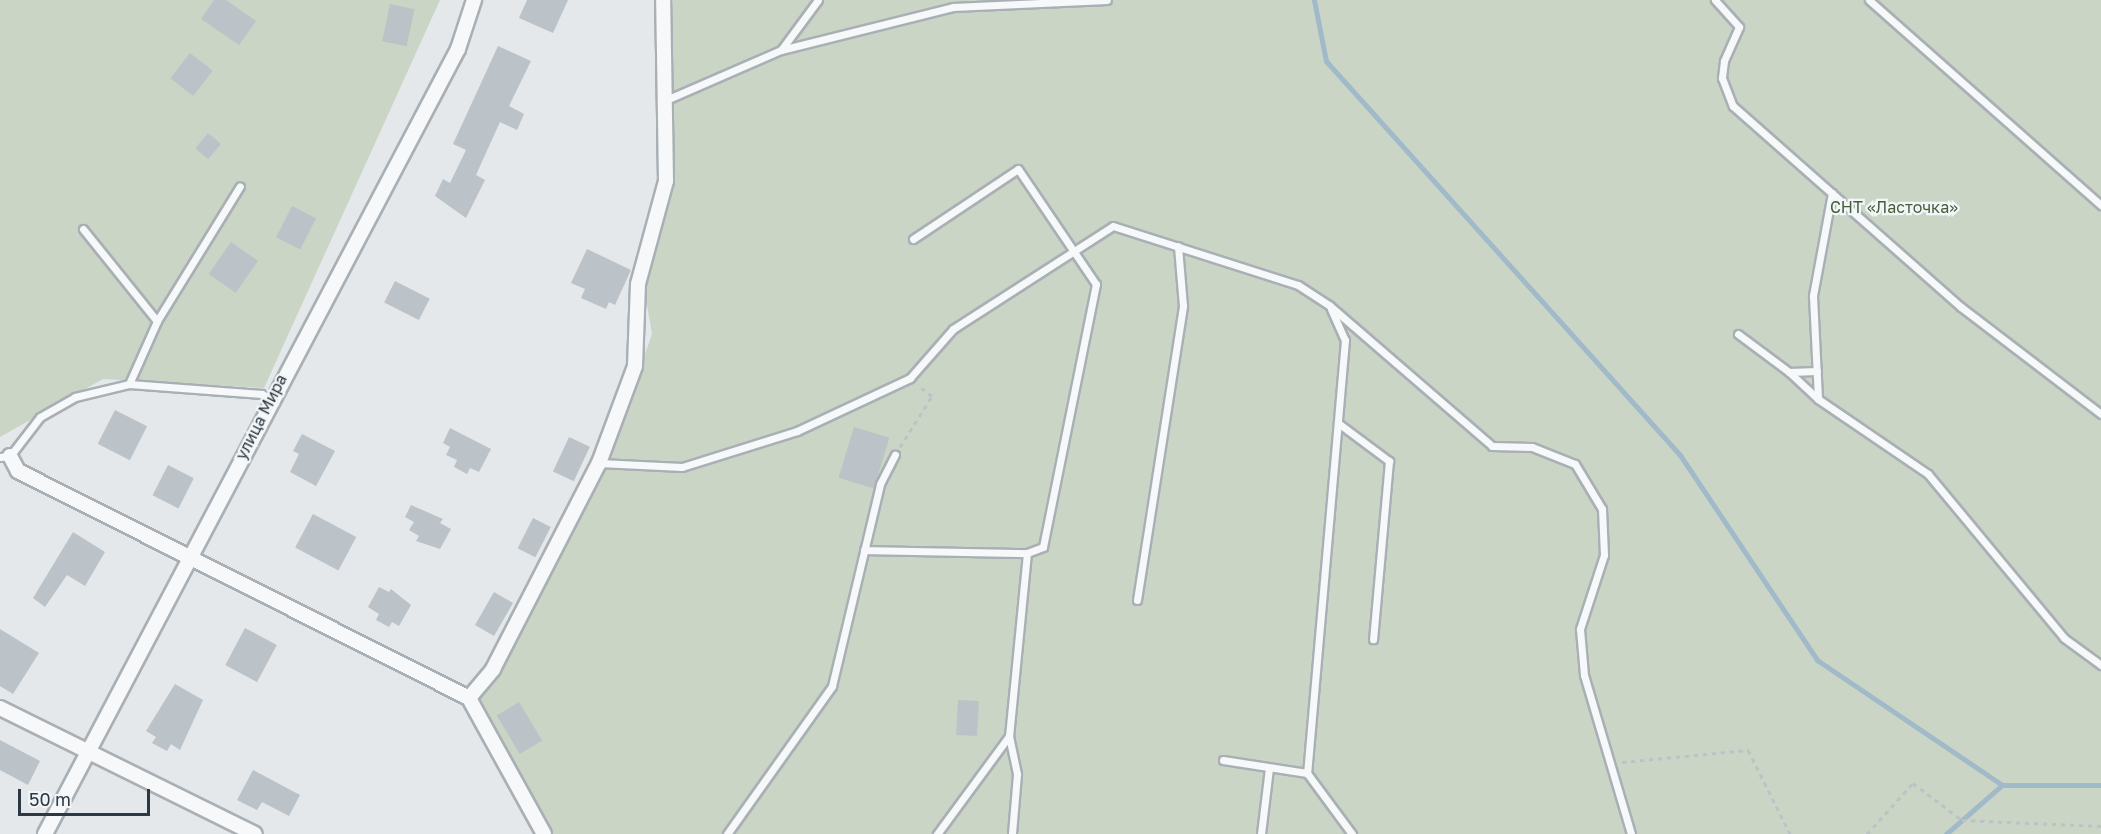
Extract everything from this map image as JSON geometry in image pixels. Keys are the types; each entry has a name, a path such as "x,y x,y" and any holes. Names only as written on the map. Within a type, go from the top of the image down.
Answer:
{"street":[{"name":"улица Мира","path":"45,834 190,557 270,398 458,49 474,0"},
{"path":"469,698 493,669 599,463 635,366 638,284 666,182 663,0"},
{"path":"5,456 18,471 469,698 544,834"},
{"path":"0,708 88,749 255,834"}],"lane":[{"path":"781,50 818,0"},
{"path":"666,100 781,50 953,7 1107,0"},
{"path":"1715,0 1739,27 1724,61 1725,94 1733,106 1961,307 2101,414"},
{"path":"1869,0 2101,205"},
{"path":"864,550 1027,553 1043,547 1096,284 1018,170 913,239"},
{"path":"129,384 157,321 240,186"},
{"path":"1818,399 1813,296 1832,194"},
{"path":"599,463 682,467 797,431 910,378 954,329 1113,226 1298,285 1330,306 1492,446 1532,447 1575,464 1602,508 1604,555 1580,629 1584,675 1631,834"},
{"path":"83,229 157,321"},
{"path":"1137,600 1183,306 1178,246"},
{"path":"1330,306 1345,340 1307,773 1352,834"},
{"path":"1738,334 1789,372 1818,399 1928,474 2064,638 2101,665"},
{"path":"1789,372 1816,372"},
{"path":"5,456 40,417 75,397 129,384 262,394 270,398"},
{"path":"1338,423 1389,460 1372,639"},
{"path":"727,834 832,687 880,484 895,455"},
{"path":"1012,834 1017,774 1009,736 1027,553"},
{"path":"938,834 1009,736"},
{"path":"1223,760 1307,773"},
{"path":"1261,834 1269,768"}],"path":[{"path":"895,455 932,396 910,378"},
{"path":"1610,763 1748,750 1790,834"},
{"path":"1867,834 1913,783 1962,820 2101,826"}],"green space":[{"path":"0,0 440,0 264,388 103,379 0,437"},
{"name":"СНТ «Ласточка»","path":"673,0 2101,0 2101,834 550,834 478,699 501,672 605,470 652,334 644,288 671,180"}],"building":[{"path":"214,0 226,0 256,21 239,45 201,19"},
{"path":"527,0 568,0 553,33 519,18"},
{"path":"390,4 414,9 407,46 382,41"},
{"path":"498,46 531,61 509,106 524,114 517,130 500,122 476,175 485,180 466,218 435,196 443,179 450,183 466,150 453,144"},
{"path":"190,53 213,71 193,96 170,78"},
{"path":"208,133 221,144 208,159 195,148"},
{"path":"292,206 316,218 300,249 276,237"},
{"path":"231,242 258,261 236,293 209,274"},
{"path":"587,249 631,270 615,305 609,302 606,309 581,298 585,289 571,283"},
{"path":"395,281 430,299 419,320 384,302"},
{"path":"115,410 147,426 130,460 98,444"},
{"path":"854,427 889,438 874,489 839,478"},
{"path":"450,428 491,449 479,472 470,468 467,474 454,467 457,460 446,455 450,447 443,443"},
{"path":"302,434 335,451 316,486 290,472 299,454 293,451"},
{"path":"569,437 590,447 574,481 553,471"},
{"path":"168,465 194,478 178,508 153,495"},
{"path":"411,505 443,519 440,523 451,529 440,549 416,541 419,536 409,530 414,522 405,517"},
{"path":"313,514 356,537 338,571 295,548"},
{"path":"533,518 551,527 535,557 518,548"},
{"path":"73,532 105,552 85,586 67,575 45,607 33,598"},
{"path":"379,587 389,592 391,589 411,605 399,626 392,622 389,627 376,620 379,614 368,607"},
{"path":"494,592 513,603 494,636 475,625"},
{"path":"245,628 277,645 257,682 225,665"},
{"path":"0,629 39,653 13,694 0,686"},
{"path":"175,684 203,700 180,750 171,744 167,751 152,743 156,737 146,731"},
{"path":"958,700 979,701 977,736 956,735"},
{"path":"519,702 542,741 520,754 497,715"},
{"path":"0,740 40,761 28,785 0,770"},
{"path":"253,770 300,795 289,816 262,802 257,810 237,800"}],"waterway":[{"path":"1314,0 1326,61 1680,455 1817,660 2002,785 2101,785"},
{"path":"1946,834 2002,785"}]}
